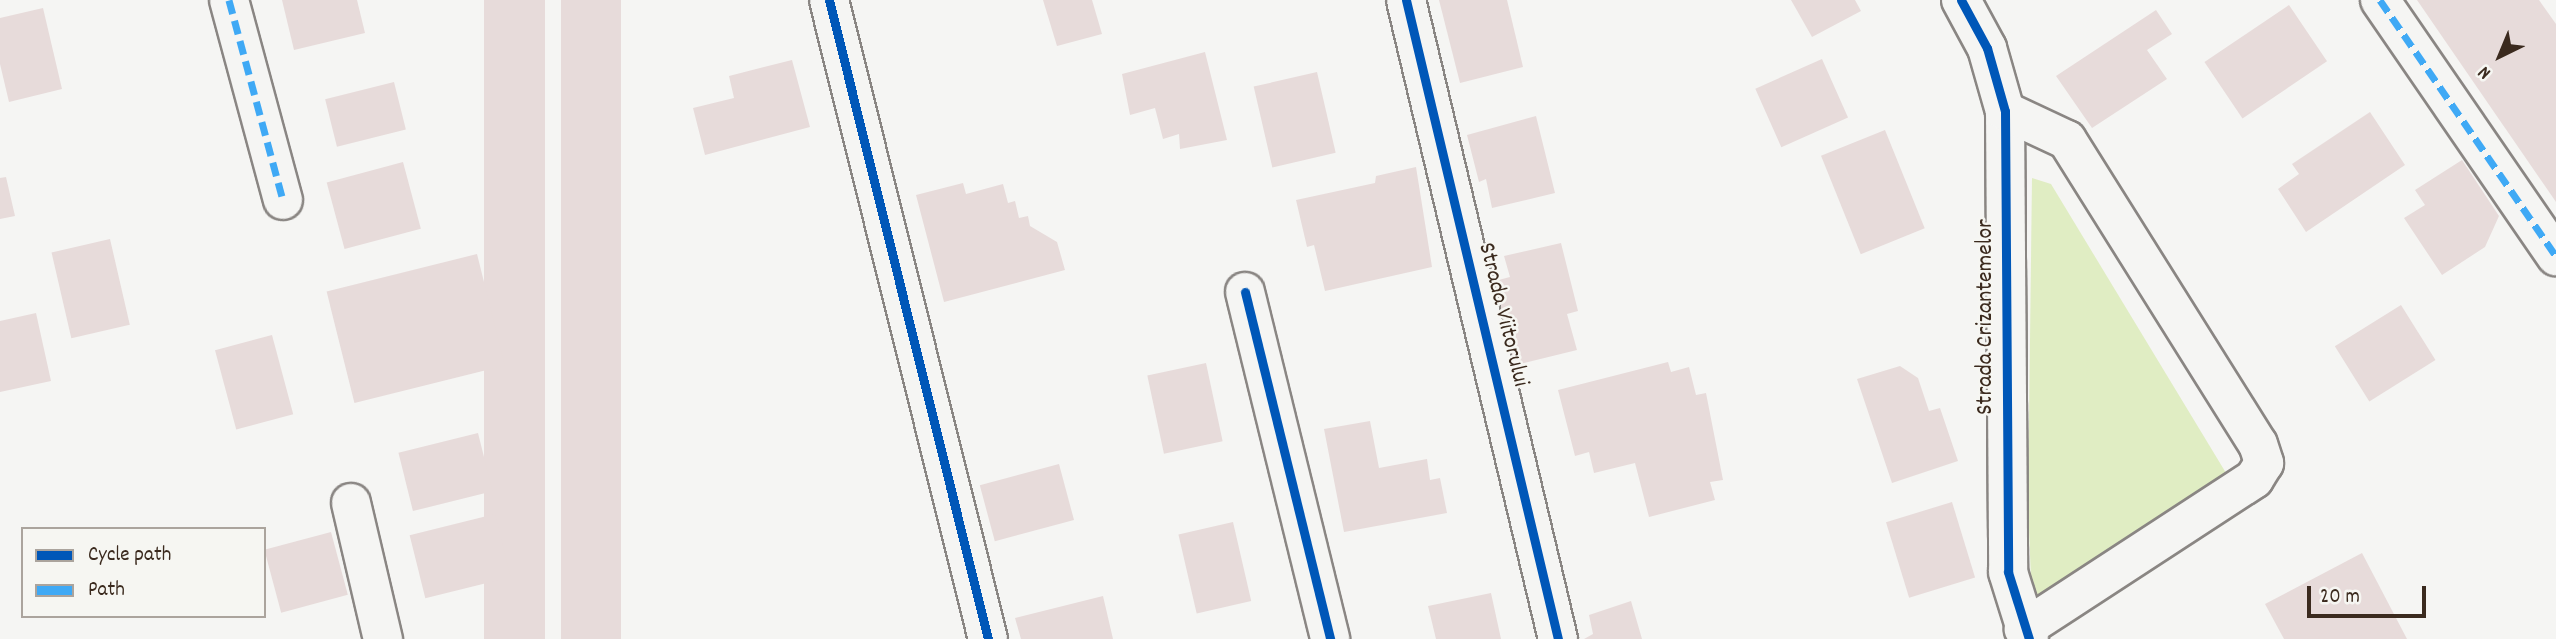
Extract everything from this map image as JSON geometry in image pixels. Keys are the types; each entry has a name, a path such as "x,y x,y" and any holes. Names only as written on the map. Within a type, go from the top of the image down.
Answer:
{"street":[{"path":"229,0 283,200"},
{"path":"829,0 988,639"},
{"name":"Strada Viitorului","path":"1406,0 1558,639"},
{"name":"Strada Crizantemelor","path":"1961,0 1987,48 2005,111 2008,572 2027,634"},
{"path":"2380,0 2556,256"},
{"path":"2005,111 2067,140 2258,444 2264,463 2254,479 2027,634"},
{"path":"1245,292 1330,639"},
{"path":"351,503 383,639"}],"green space":[{"path":"2032,178 2051,184 2243,501 2045,632 2031,579 2028,505"}],"building":[{"path":"282,0 357,0 365,33 294,50"},
{"path":"484,0 545,0 545,639 484,639"},
{"path":"561,0 621,0 621,639 561,639"},
{"path":"1043,0 1092,0 1102,34 1057,46"},
{"path":"1439,0 1507,0 1523,67 1460,83"},
{"path":"1791,0 1855,0 1861,11 1812,37"},
{"path":"2417,0 2539,0 2556,24 2556,202"},
{"path":"2289,5 2327,61 2242,118 2204,62"},
{"path":"43,8 62,89 9,102 0,64 0,18"},
{"path":"2156,10 2172,34 2147,50 2167,79 2092,128 2056,76"},
{"path":"1205,52 1227,140 1180,149 1179,134 1163,139 1155,108 1130,115 1122,74"},
{"path":"1822,59 1848,117 1781,147 1755,89"},
{"path":"792,60 810,127 705,155 693,108 734,98 729,76"},
{"path":"1317,72 1336,153 1272,167 1254,87"},
{"path":"394,82 406,130 337,147 325,99"},
{"path":"2370,112 2405,165 2306,232 2278,189 2299,174 2292,164"},
{"path":"1536,116 1555,193 1492,208 1486,179 1479,182 1467,135"},
{"path":"1885,130 1925,228 1861,254 1821,156"},
{"path":"2462,160 2499,216 2485,247 2442,275 2404,218 2425,205 2415,190"},
{"path":"403,162 421,229 345,249 327,182"},
{"path":"1416,167 1432,267 1325,291 1314,245 1307,247 1296,200 1375,183 1376,176"},
{"path":"6,177 15,216 0,219 0,178"},
{"path":"963,183 966,194 1003,184 1008,203 1015,201 1019,218 1028,216 1030,226 1057,242 1065,270 944,302 916,195"},
{"path":"110,239 130,325 71,338 52,252"},
{"path":"1561,243 1578,311 1567,314 1577,350 1508,367 1487,283 1510,277 1504,256"},
{"path":"477,254 505,366 354,403 327,291"},
{"path":"2401,305 2435,360 2369,401 2335,346"},
{"path":"36,313 51,381 0,392 0,321"},
{"path":"272,335 293,414 236,429 215,350"},
{"path":"1668,362 1671,372 1689,367 1696,395 1706,393 1723,480 1710,482 1715,500 1649,517 1635,463 1594,473 1589,452 1575,456 1558,390"},
{"path":"1206,363 1223,441 1164,454 1147,375"},
{"path":"1900,366 1918,378 1929,411 1940,408 1958,461 1892,483 1857,379"},
{"path":"1370,421 1379,468 1427,459 1430,480 1440,478 1447,513 1344,532 1324,429"},
{"path":"478,433 493,491 413,511 398,453"},
{"path":"1059,464 1074,520 995,541 980,485"},
{"path":"1952,502 1975,578 1909,598 1886,522"},
{"path":"495,514 511,577 425,598 410,535"},
{"path":"1233,522 1251,601 1197,614 1178,535"},
{"path":"331,532 348,595 281,613 266,549"},
{"path":"2362,553 2407,639 2284,639 2265,604"},
{"path":"1491,593 1501,639 1436,639 1428,606"},
{"path":"1103,596 1113,639 1021,639 1015,618"},
{"path":"1631,601 1642,639 1584,639 1593,634 1589,615"}],"marked path":[{"path":"229,0 283,200"},
{"path":"2380,0 2556,256"}],"cycle path":[{"path":"829,0 988,639"},
{"path":"1406,0 1558,639"},
{"path":"1961,0 1987,48 2005,111 2008,572 2029,639"},
{"path":"1245,292 1330,639"}]}
